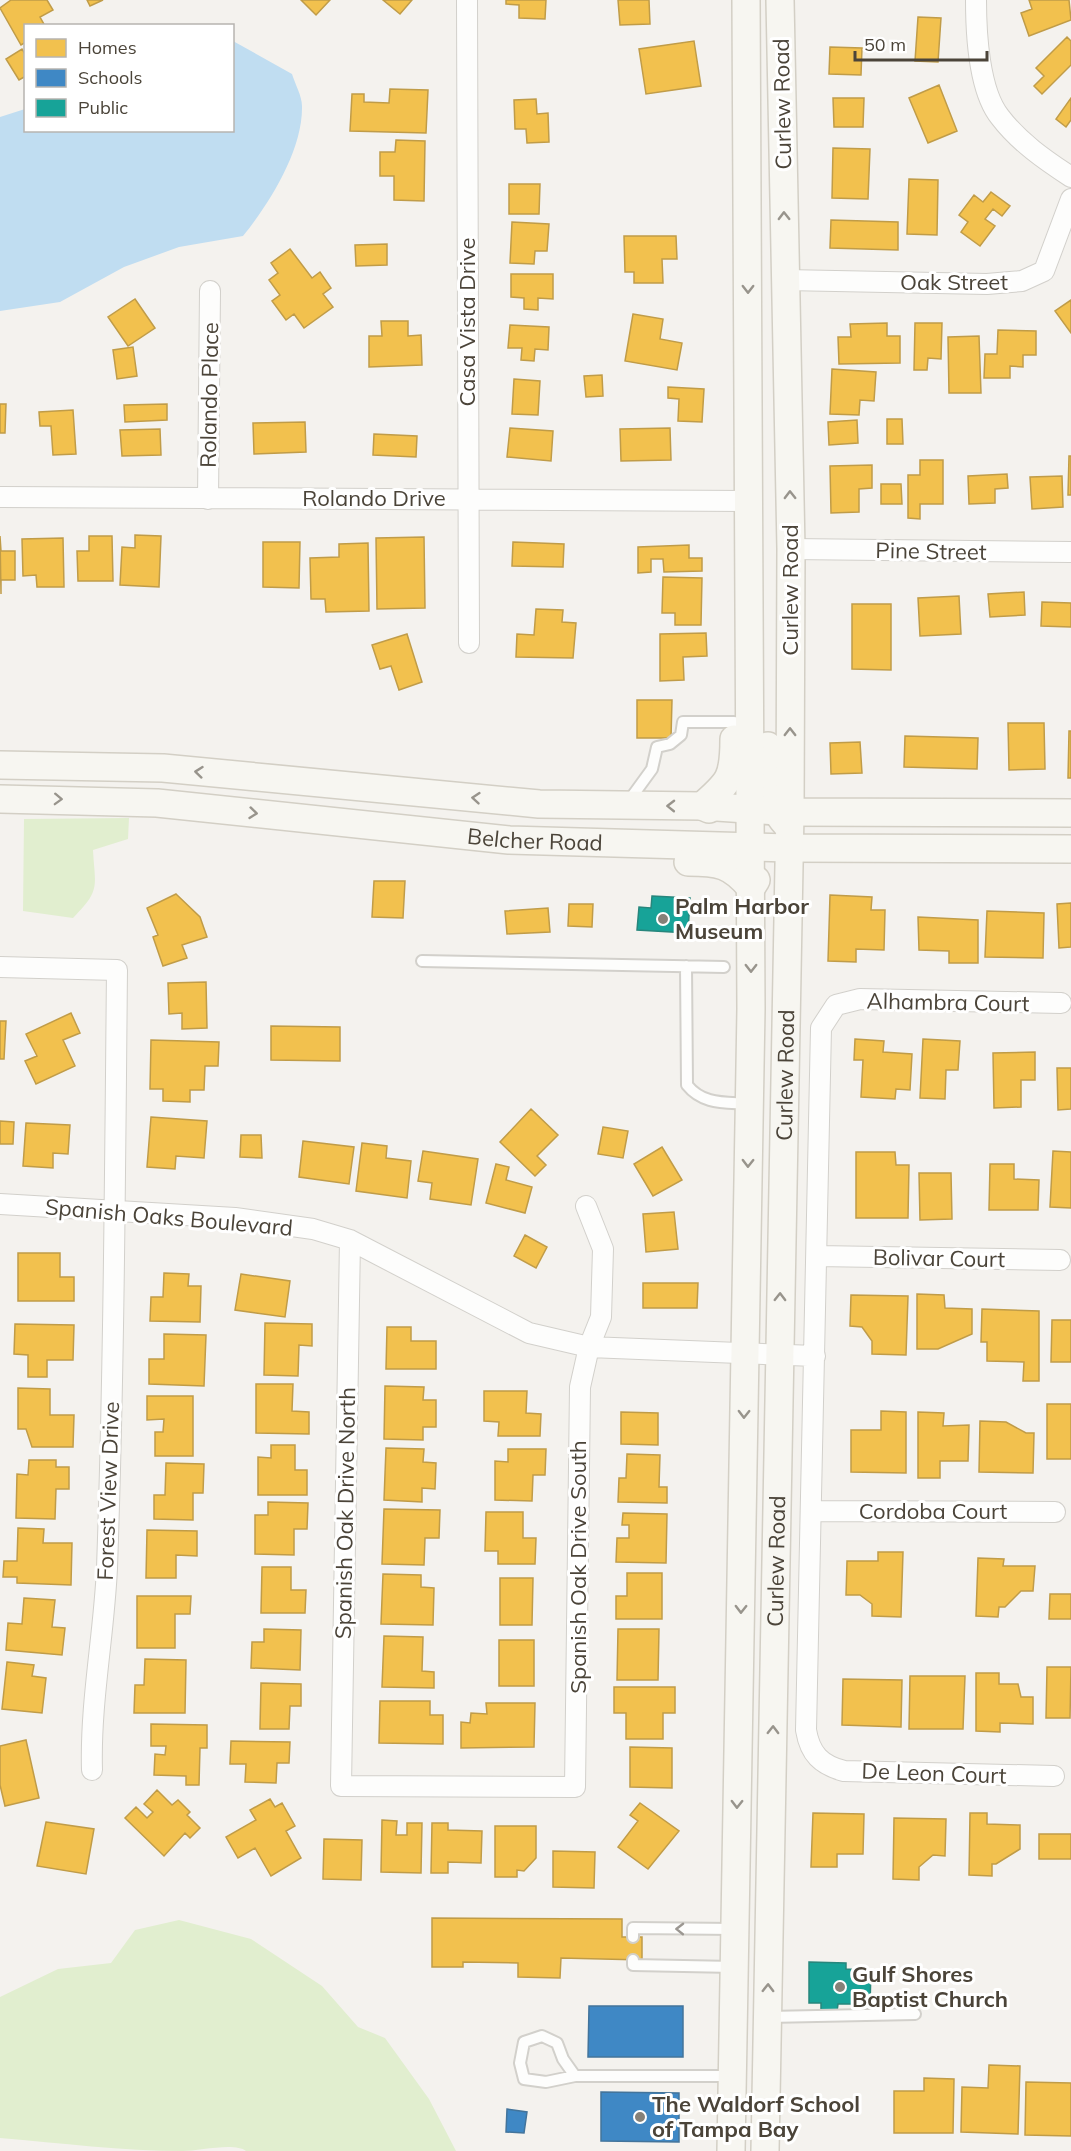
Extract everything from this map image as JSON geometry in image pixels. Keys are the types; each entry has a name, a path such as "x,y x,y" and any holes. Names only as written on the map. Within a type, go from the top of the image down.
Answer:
{"main road":[{"path":"746,0 759,66 760,176 765,244 771,262 785,280"},
{"name":"Curlew Road","path":"746,0 748,575 770,830 788,898 765,2151"},
{"path":"770,0 781,38"},
{"name":"Curlew Road","path":"731,2151 751,888 790,777 791,549 780,0"},
{"path":"748,396 766,501 768,766 773,898 770,1096 783,1162"},
{"path":"702,806 726,786 734,767 733,630 748,575"},
{"name":"Belcher Road","path":"0,765 163,768 539,804 702,806 824,848 1071,850"},
{"path":"790,777 808,791 825,799 924,800 1071,812"},
{"name":"Belcher Road","path":"0,799 157,803 508,840 770,830 1071,812"},
{"path":"770,830 833,827 1038,828 1071,823"},
{"path":"358,824 441,847 508,858 709,862 724,865 738,873 751,888"},
{"path":"788,898 800,876 809,866 824,862 972,862 1071,850"},
{"path":"734,1979 748,2001 750,2138 756,2151"}],"street":[{"name":"Casa Vista Drive","path":"467,0 469,643"},
{"path":"976,0 981,61 987,90 998,116 1037,154 1071,177"},
{"name":"Oak Street","path":"785,280 987,284 1022,281 1044,271 1071,199"},
{"name":"Rolando Place","path":"208,499 210,291"},
{"name":"Rolando Drive","path":"0,497 748,501"},
{"name":"Pine Street","path":"791,549 1071,552"},
{"name":"Forest View Drive","path":"0,967 117,970 115,1210 107,1570 97,1690 91,1728 92,1770"},
{"name":"Alhambra Court","path":"817,1256 821,1028 836,1005 860,999 1061,1003"},
{"name":"Spanish Oaks Boulevard","path":"0,1204 235,1218 314,1229 350,1240 529,1333 589,1347 815,1356"},
{"name":"Spanish Oak Drive South","path":"575,1787 580,1387 589,1347 601,1317 603,1249 585,1206"},
{"name":"Spanish Oak Drive North","path":"350,1240 341,1786 575,1787"},
{"path":"811,1511 817,1256"},
{"name":"Bolivar Court","path":"817,1256 1060,1260"},
{"name":"Cordoba Court","path":"811,1511 1055,1512"},
{"name":"De Leon Court","path":"811,1511 806,1730 808,1745 817,1758 830,1767 844,1771 1054,1776"}],"lane":[{"path":"626,805 652,769 657,747 670,744 681,735 682,722 734,722"},
{"path":"422,961 724,967"},
{"path":"686,966 687,1085 694,1095 706,1101 749,1104"},
{"path":"633,1937 633,1928 735,1929"},
{"path":"633,1960 633,1965 734,1979"},
{"path":"768,2017 915,2014"},
{"path":"575,2076 563,2059 557,2043 542,2036 524,2042 520,2063 524,2079 546,2082 575,2076 733,2076"}],"green space":[{"path":"129,818 128,839 93,850 95,880 92,894 73,918 23,911 24,819"},
{"path":"179,1920 251,1939 322,1986 358,2027 385,2038 429,2099 456,2151 246,2151 241,2148 225,2147 160,2151 0,2138 0,1997 58,1969 111,1963 135,1930"}],"water":[{"path":"234,42 292,74 302,102 301,123 291,158 283,176 243,236 179,247 124,267 60,302 0,311 0,117 24,109 24,132 234,132"}],"building: Homes":[{"path":"11,0 47,0 53,10 40,17 44,24 24,24 24,43 21,45 0,8"},
{"path":"87,0 103,0 90,6"},
{"path":"301,0 330,0 316,15"},
{"path":"383,0 412,0 400,14"},
{"path":"506,0 546,0 545,19 519,18 519,5 506,4"},
{"path":"618,0 649,0 650,24 620,25"},
{"path":"1029,0 1069,0 1071,20 1029,36 1021,13 1032,9"},
{"path":"918,17 941,18 938,62 915,61"},
{"path":"1067,37 1071,41 1071,65 1042,94 1034,86 1044,76 1036,68"},
{"path":"694,41 701,86 646,94 639,49"},
{"path":"830,47 862,48 861,75 829,74"},
{"path":"22,49 24,77 19,80 6,59"},
{"path":"939,85 957,131 928,143 909,98"},
{"path":"390,89 428,90 426,133 350,131 352,94 364,94 364,102 389,103"},
{"path":"833,98 864,98 863,127 834,127"},
{"path":"1071,98 1071,120 1066,127 1056,119"},
{"path":"536,99 537,114 548,113 549,142 527,143 526,129 515,129 514,100"},
{"path":"396,140 425,141 424,201 394,200 394,176 380,176 380,152 395,152"},
{"path":"833,148 870,149 868,199 832,198"},
{"path":"909,179 938,180 937,235 907,234"},
{"path":"509,184 540,184 539,214 509,214"},
{"path":"991,192 1010,206 1002,216 993,209 985,219 995,226 980,246 961,232 968,222 959,215 974,195 983,202"},
{"path":"831,220 898,222 898,250 830,248"},
{"path":"512,222 549,224 547,251 535,251 534,264 510,263"},
{"path":"624,236 676,236 677,259 662,259 663,283 634,283 634,272 625,272"},
{"path":"387,244 387,265 356,266 355,245"},
{"path":"290,249 312,278 320,272 331,288 323,294 333,307 304,328 294,314 286,320 272,301 280,295 269,280 278,273 271,263"},
{"path":"511,274 553,274 553,299 538,298 538,310 524,309 524,298 511,297"},
{"path":"135,299 155,328 128,346 108,317"},
{"path":"1071,300 1071,333 1055,311"},
{"path":"633,314 663,319 660,339 682,343 677,370 625,361"},
{"path":"381,321 408,321 408,336 421,335 422,365 369,367 369,336 382,336"},
{"path":"887,323 887,336 900,336 900,363 839,364 838,337 851,337 850,324"},
{"path":"915,323 942,323 941,359 928,358 927,370 914,370"},
{"path":"510,325 549,327 548,350 535,349 534,361 521,360 522,348 508,348"},
{"path":"998,330 1036,331 1036,355 1023,355 1023,367 1010,366 1010,378 984,378 985,354 997,354"},
{"path":"979,336 981,393 949,393 948,337"},
{"path":"133,347 137,376 117,379 113,350"},
{"path":"832,369 876,372 874,401 860,400 859,415 830,414"},
{"path":"602,375 603,396 586,397 584,376"},
{"path":"514,379 540,381 538,415 512,414"},
{"path":"668,387 704,389 702,422 678,421 679,399 668,398"},
{"path":"0,404 6,404 5,433 0,433"},
{"path":"167,404 167,420 125,422 124,405"},
{"path":"73,410 76,454 53,455 51,426 40,426 39,412"},
{"path":"887,419 902,419 903,444 887,444"},
{"path":"857,420 858,443 829,445 828,422"},
{"path":"305,422 306,452 254,454 253,423"},
{"path":"510,428 553,431 551,461 507,457"},
{"path":"670,428 671,460 621,461 620,429"},
{"path":"160,429 161,455 122,456 120,430"},
{"path":"374,434 417,436 416,457 373,455"},
{"path":"1069,456 1071,456 1071,495 1068,495"},
{"path":"920,460 943,460 943,504 920,504 920,519 908,518 908,475 920,475"},
{"path":"872,465 872,488 859,489 859,512 831,513 830,466"},
{"path":"1007,474 1008,488 995,489 995,503 969,504 968,476"},
{"path":"1062,476 1063,507 1032,509 1030,477"},
{"path":"881,484 901,484 902,504 881,504"},
{"path":"135,535 161,536 159,587 120,585 122,547 135,548"},
{"path":"0,536 1,551 15,551 15,580 1,580 1,594"},
{"path":"89,536 112,536 113,581 78,581 77,551 89,551"},
{"path":"424,537 425,608 377,609 376,538"},
{"path":"63,538 64,587 37,587 36,575 23,576 22,539"},
{"path":"263,542 300,542 299,588 263,587"},
{"path":"513,542 564,544 563,567 512,566"},
{"path":"368,543 369,611 326,612 325,599 311,599 310,558 339,557 339,544"},
{"path":"689,545 689,558 702,558 702,571 664,572 663,559 651,559 651,572 638,573 638,547"},
{"path":"663,577 702,578 701,625 675,625 675,613 662,613"},
{"path":"1024,592 1025,615 990,617 988,594"},
{"path":"959,596 961,634 920,636 918,598"},
{"path":"1042,602 1071,603 1071,627 1041,626"},
{"path":"852,604 891,604 891,670 852,669"},
{"path":"536,609 563,610 562,622 576,623 573,658 516,657 517,634 534,635"},
{"path":"706,633 707,656 683,657 684,680 660,681 660,634"},
{"path":"407,634 422,682 399,690 391,666 380,669 372,645"},
{"path":"637,700 672,700 671,738 637,738"},
{"path":"1008,723 1044,723 1045,769 1009,770"},
{"path":"1069,731 1071,731 1071,778 1068,778"},
{"path":"905,736 978,738 977,769 904,767"},
{"path":"860,742 862,773 831,774 830,743"},
{"path":"374,881 405,881 403,918 372,917"},
{"path":"176,894 200,917 207,937 182,945 187,958 163,966 153,937 158,935 147,908"},
{"path":"830,895 872,897 871,910 885,910 884,950 856,949 856,962 828,961"},
{"path":"1071,903 1071,947 1059,948 1057,904"},
{"path":"569,904 593,904 592,927 568,926"},
{"path":"548,908 550,932 507,934 505,911"},
{"path":"987,911 1044,913 1043,958 985,957"},
{"path":"918,917 978,920 978,963 949,963 949,951 919,950"},
{"path":"206,982 207,1028 182,1029 182,1013 169,1014 168,983"},
{"path":"71,1013 80,1033 63,1040 75,1066 36,1084 25,1061 37,1056 26,1034"},
{"path":"0,1021 6,1021 4,1059 0,1059"},
{"path":"271,1026 340,1027 340,1061 271,1060"},
{"path":"855,1039 884,1041 883,1052 912,1054 910,1090 896,1089 895,1099 861,1097 863,1060 854,1060"},
{"path":"923,1039 960,1041 958,1070 946,1070 945,1099 920,1098"},
{"path":"151,1040 219,1042 218,1066 205,1066 204,1090 190,1090 190,1102 163,1101 163,1089 150,1089"},
{"path":"1035,1052 1035,1080 1021,1080 1021,1107 994,1108 993,1053"},
{"path":"1057,1068 1071,1068 1071,1109 1058,1110"},
{"path":"531,1109 558,1135 537,1156 546,1165 535,1176 500,1142"},
{"path":"151,1117 207,1121 204,1158 176,1156 175,1169 147,1167"},
{"path":"0,1121 14,1122 13,1144 0,1144"},
{"path":"26,1123 70,1125 68,1154 53,1153 53,1168 23,1166"},
{"path":"603,1127 628,1131 623,1158 598,1154"},
{"path":"241,1135 261,1135 262,1158 240,1157"},
{"path":"303,1141 354,1147 349,1184 299,1177"},
{"path":"362,1143 387,1146 386,1158 411,1161 407,1198 356,1191"},
{"path":"662,1147 682,1180 653,1196 634,1164"},
{"path":"423,1151 478,1159 471,1205 430,1199 432,1183 418,1181"},
{"path":"1053,1151 1071,1152 1071,1208 1050,1207"},
{"path":"856,1152 895,1152 896,1165 909,1165 908,1218 856,1218"},
{"path":"496,1164 509,1167 506,1180 532,1187 525,1213 486,1203"},
{"path":"990,1164 1014,1164 1014,1179 1039,1180 1038,1210 989,1210"},
{"path":"919,1173 951,1173 952,1219 920,1220"},
{"path":"674,1212 678,1249 646,1252 643,1214"},
{"path":"525,1235 547,1247 536,1268 514,1256"},
{"path":"18,1253 60,1253 60,1277 74,1277 74,1301 18,1301"},
{"path":"164,1273 189,1274 188,1286 201,1286 200,1322 150,1321 151,1297 163,1297"},
{"path":"241,1274 290,1281 285,1317 235,1310"},
{"path":"643,1283 698,1283 697,1308 643,1308"},
{"path":"917,1294 944,1295 945,1308 972,1309 972,1334 938,1349 917,1349"},
{"path":"851,1295 908,1296 906,1355 872,1354 872,1341 862,1327 850,1326"},
{"path":"982,1309 1039,1311 1039,1381 1023,1381 1024,1362 987,1361 987,1342 981,1342"},
{"path":"1052,1320 1071,1320 1071,1362 1051,1362"},
{"path":"265,1323 312,1324 312,1346 299,1345 298,1376 264,1375"},
{"path":"15,1324 74,1325 73,1360 47,1360 47,1377 28,1377 28,1355 14,1354"},
{"path":"387,1327 411,1327 411,1341 436,1341 436,1369 386,1369"},
{"path":"164,1334 206,1335 204,1386 149,1384 149,1359 164,1359"},
{"path":"256,1384 293,1384 292,1411 309,1412 309,1434 256,1433"},
{"path":"385,1386 424,1387 423,1400 436,1400 436,1427 423,1427 423,1440 384,1439"},
{"path":"18,1388 50,1389 50,1415 74,1415 73,1447 32,1447 26,1429 18,1429"},
{"path":"484,1391 527,1391 526,1413 541,1414 540,1436 498,1436 499,1422 484,1421"},
{"path":"147,1396 193,1396 193,1456 155,1456 155,1432 163,1432 164,1419 147,1420"},
{"path":"1047,1404 1071,1404 1071,1459 1047,1459"},
{"path":"881,1411 906,1412 906,1473 851,1472 851,1430 881,1430"},
{"path":"621,1412 658,1413 658,1445 621,1444"},
{"path":"918,1412 944,1413 943,1426 969,1425 968,1461 940,1461 940,1478 918,1478"},
{"path":"980,1421 1006,1422 1026,1433 1034,1433 1033,1473 979,1472"},
{"path":"271,1445 295,1445 295,1470 307,1470 307,1495 258,1495 258,1457 271,1458"},
{"path":"386,1448 424,1449 423,1462 436,1463 435,1489 422,1488 422,1502 384,1500"},
{"path":"508,1449 546,1449 545,1475 533,1475 532,1501 495,1500 495,1461 508,1462"},
{"path":"627,1454 660,1455 659,1487 667,1487 667,1503 618,1502 619,1478 626,1478"},
{"path":"29,1460 56,1460 56,1467 69,1467 69,1489 56,1489 55,1519 16,1518 17,1474 28,1475"},
{"path":"166,1463 204,1464 203,1493 193,1493 193,1520 154,1519 154,1495 165,1495"},
{"path":"268,1502 308,1503 307,1529 294,1529 294,1555 255,1554 255,1515 268,1515"},
{"path":"384,1509 440,1510 439,1538 425,1538 424,1565 382,1564"},
{"path":"486,1512 523,1512 523,1538 536,1538 535,1564 498,1564 498,1551 485,1551"},
{"path":"623,1513 667,1514 666,1563 616,1562 617,1538 629,1538 629,1525 622,1525"},
{"path":"18,1528 44,1529 43,1543 72,1543 71,1585 17,1583 17,1577 3,1577 4,1561 17,1561"},
{"path":"147,1530 197,1531 197,1556 176,1555 176,1578 146,1578"},
{"path":"878,1552 903,1552 901,1617 872,1616 872,1604 860,1595 846,1595 847,1561 878,1561"},
{"path":"978,1558 1004,1559 1003,1566 1035,1566 1033,1591 1021,1591 1005,1607 999,1607 998,1617 976,1616"},
{"path":"262,1567 291,1567 291,1590 306,1590 305,1613 261,1613"},
{"path":"627,1573 662,1573 662,1619 616,1619 616,1596 627,1596"},
{"path":"383,1574 421,1575 421,1587 434,1588 433,1625 381,1624"},
{"path":"500,1578 533,1578 532,1625 500,1625"},
{"path":"1050,1594 1071,1594 1071,1619 1049,1619"},
{"path":"137,1596 191,1596 190,1614 175,1614 175,1648 137,1648"},
{"path":"24,1598 55,1600 52,1627 65,1628 62,1655 6,1650 8,1623 22,1624"},
{"path":"264,1629 301,1630 300,1670 251,1668 252,1642 264,1642"},
{"path":"618,1629 659,1629 658,1680 617,1680"},
{"path":"384,1636 423,1637 422,1671 434,1672 434,1688 382,1687"},
{"path":"499,1640 534,1640 534,1686 499,1686"},
{"path":"145,1659 186,1660 185,1713 134,1713 135,1685 144,1685"},
{"path":"7,1662 34,1665 32,1676 46,1678 42,1713 2,1709"},
{"path":"1047,1667 1071,1667 1070,1718 1046,1718"},
{"path":"976,1673 999,1673 999,1684 1018,1684 1021,1697 1033,1697 1033,1724 1000,1723 1000,1732 976,1731"},
{"path":"910,1676 965,1676 963,1729 909,1729"},
{"path":"843,1679 902,1680 901,1727 842,1725"},
{"path":"261,1683 301,1684 301,1706 290,1706 289,1729 260,1729"},
{"path":"614,1687 675,1687 675,1713 663,1713 663,1739 626,1739 626,1713 614,1713"},
{"path":"380,1701 430,1701 430,1715 443,1715 443,1744 379,1743"},
{"path":"486,1703 535,1703 534,1747 461,1748 461,1722 470,1723 471,1713 487,1714"},
{"path":"151,1724 207,1725 207,1748 200,1748 199,1785 186,1785 186,1776 154,1775 155,1754 165,1755 166,1746 151,1746"},
{"path":"26,1740 39,1798 5,1806 0,1785 0,1746"},
{"path":"231,1741 290,1742 289,1763 277,1763 276,1783 245,1782 246,1764 230,1764"},
{"path":"630,1747 672,1748 672,1788 630,1787"},
{"path":"157,1790 172,1805 178,1800 190,1812 187,1815 200,1828 190,1838 185,1833 164,1856 125,1818 136,1807 147,1818 153,1812 144,1804"},
{"path":"270,1799 275,1807 282,1803 295,1826 286,1831 301,1858 271,1876 255,1848 238,1858 226,1837 256,1820 250,1810"},
{"path":"640,1803 679,1831 648,1869 618,1847 638,1821 630,1815"},
{"path":"813,1813 864,1814 863,1854 837,1854 837,1867 811,1867"},
{"path":"970,1813 987,1813 987,1824 1020,1825 1020,1849 996,1864 992,1864 992,1876 969,1875"},
{"path":"894,1818 946,1819 945,1856 933,1855 919,1867 919,1880 893,1879"},
{"path":"382,1820 397,1821 396,1835 407,1835 407,1823 422,1823 421,1873 381,1872"},
{"path":"46,1822 94,1829 86,1874 37,1866"},
{"path":"432,1823 448,1823 448,1830 482,1831 481,1863 448,1862 448,1873 431,1873"},
{"path":"495,1826 536,1826 536,1858 524,1871 517,1870 517,1877 495,1877"},
{"path":"1039,1834 1071,1834 1071,1859 1039,1859"},
{"path":"324,1839 362,1840 361,1880 323,1879"},
{"path":"553,1851 595,1852 594,1888 553,1887"},
{"path":"432,1918 622,1919 622,1937 642,1937 642,1960 561,1958 560,1978 518,1977 518,1963 463,1962 463,1967 432,1967"},
{"path":"989,2065 1020,2066 1018,2134 961,2132 962,2087 988,2088"},
{"path":"924,2078 954,2079 953,2133 894,2133 894,2091 924,2091"},
{"path":"1026,2082 1071,2083 1071,2136 1025,2135"}],"building: Schools":[{"path":"589,2006 683,2006 683,2057 588,2057"},
{"name":"The Waldorf School of Tampa Bay","path":"601,2092 679,2093 679,2142 601,2141"},
{"path":"507,2109 527,2112 524,2133 506,2132"}],"building: Public":[{"name":"Palm Harbor Museum","path":"652,896 690,898 688,933 637,930 639,907 651,908"},
{"name":"Gulf Shores Baptist Church","path":"809,1962 846,1963 846,1969 871,1970 870,2004 838,2004 837,2012 821,2011 821,2003 809,2003"}],"place":[{"name":"Palm Harbor Museum","path":"663,919"},
{"name":"Gulf Shores Baptist Church","path":"840,1987"},
{"name":"The Waldorf School of Tampa Bay","path":"640,2117"}]}
